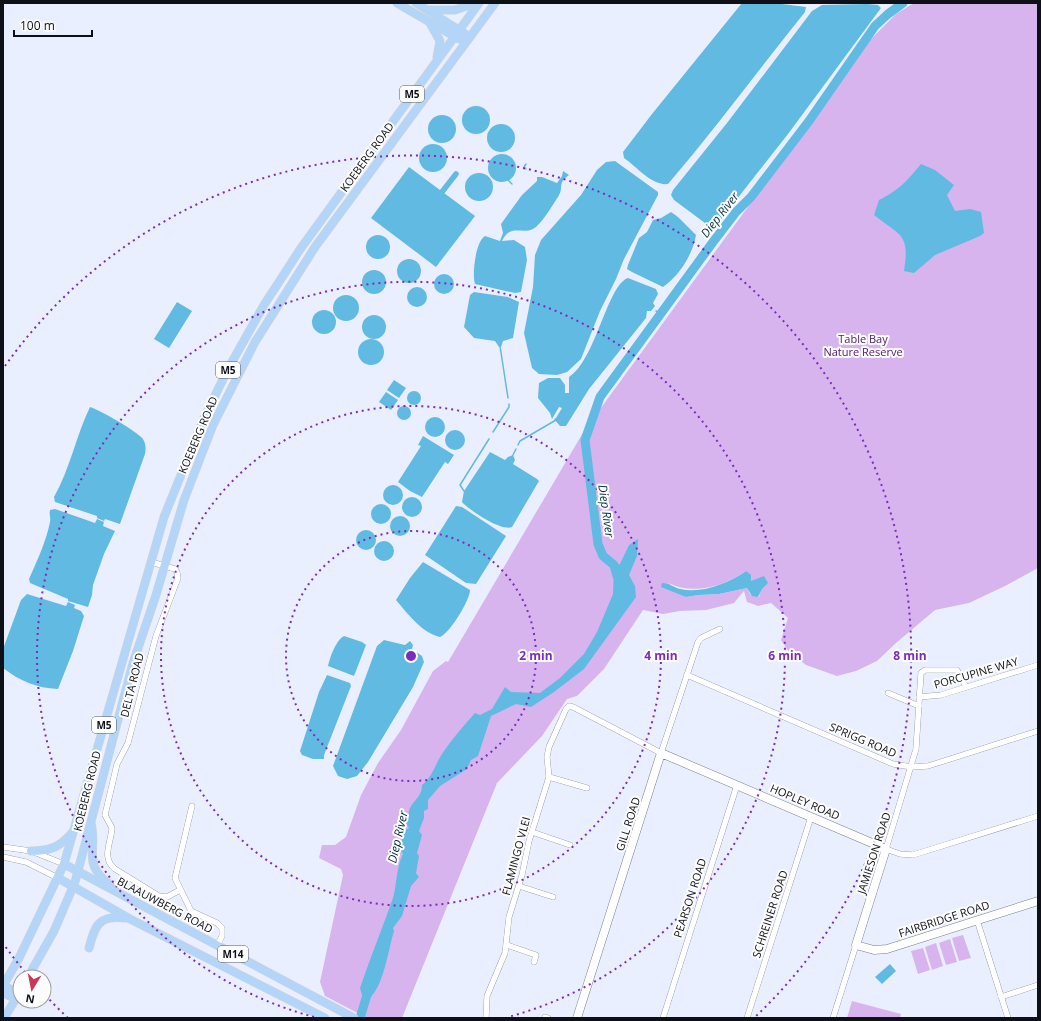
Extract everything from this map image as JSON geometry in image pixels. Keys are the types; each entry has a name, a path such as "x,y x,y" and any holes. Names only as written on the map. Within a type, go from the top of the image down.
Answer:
{"main road":[{"path":"397,3 429,21 457,34"},
{"path":"416,3 468,41"},
{"path":"427,10 455,10 475,3"},
{"name":"KOEBERG ROAD","path":"64,864 164,517 204,418 228,369 264,304 301,248 479,3"},
{"name":"KOEBERG ROAD","path":"78,872 90,820 133,663 184,500 213,425 255,342 315,247 495,3"},
{"path":"429,21 440,41 439,53 432,67"},
{"path":"90,820 93,831 92,857 94,867 102,878 125,896"},
{"path":"31,851 54,849 61,845 74,832"},
{"name":"BLAAUWBERG ROAD","path":"64,864 354,1018"},
{"name":"M5","path":"3,986 64,864"},
{"name":"M5","path":"33,969 54,931 73,888 78,872"},
{"name":"M14","path":"58,878 73,888 130,918 325,1018"},
{"path":"89,948 95,930 101,921 112,917 130,918"},
{"path":"3,986 12,991"},
{"path":"4,1018 12,1005"}],"street":[{"name":"DELTA ROAD","path":"151,562 176,570 178,578 156,636 128,743 118,760 104,814 112,830 107,853 112,867 131,880 164,897 180,890"},
{"name":"GILL ROAD","path":"577,1018 687,675 701,638 720,629"},
{"name":"PORCUPINE WAY","path":"919,694 937,696 1038,665"},
{"name":"JAMIESON ROAD","path":"833,1018 912,767 917,741 920,676 925,670 957,670 966,687"},
{"name":"SPRIGG ROAD","path":"687,675 893,764 912,767 933,764 1038,731"},
{"path":"888,693 919,706"},
{"name":"FLAMINGO VLEI","path":"486,1018 487,996 501,967 507,945 509,917 519,886 532,832 549,777 547,757 549,746 566,709 568,706 573,706"},
{"name":"HOPLEY ROAD","path":"573,706 661,753 886,850 900,854 912,855 1038,816"},
{"path":"549,777 587,788"},
{"name":"PEARSON ROAD","path":"663,1018 737,785"},
{"path":"192,806 174,874 180,890 191,911 217,923 222,928 222,936 217,946"},
{"name":"SCHREINER ROAD","path":"747,1018 811,817"},
{"path":"532,832 570,845"},
{"name":"BLAAUWBERG ROAD","path":"3,847 31,851 64,864"},
{"path":"3,856 36,866 58,878"},
{"path":"519,886 553,897"},
{"name":"FAIRBRIDGE ROAD","path":"856,946 874,950 887,949 1038,901"},
{"path":"977,920 1008,1018"},
{"path":"507,945 536,955 534,962"},
{"path":"1001,997 1038,985"}],"green space":[{"name":"Table Bay Nature Reserve","path":"914,3 1038,3 1038,568 969,603 935,610 877,661 856,671 837,676 806,665 789,652 781,640 788,618 771,603 758,606 747,602 744,591 734,603 706,610 680,611 663,614 643,610 604,669 577,696 567,699 542,736 497,783 402,1018 367,1018 325,996 320,982 343,875 341,869 319,858 322,845 335,845 346,837 361,795 378,763 401,730 433,671 446,661 448,662 584,431 870,40 896,14","holes":["746,571 751,581 761,589 759,597 750,594 747,588 719,594 686,597 668,583 678,587 698,589 708,588 737,577"]},
{"path":"963,935 971,958 959,961 952,938"},
{"path":"950,939 957,962 946,965 939,943"},
{"path":"936,943 943,966 932,970 925,947"},
{"path":"923,948 930,970 918,974 911,951"},
{"path":"852,1001 901,1014 900,1018 847,1018"}],"water":[{"path":"742,3 782,4 806,7 805,12 703,142 668,184 662,184 650,179 624,158 623,152"},
{"path":"822,5 878,5 881,8 788,134 715,227 709,226 674,200 671,195 673,190 727,123 812,11"},
{"path":"476,106 486,110 490,120 486,130 476,134 466,130 462,120 466,110"},
{"path":"442,115 452,119 456,129 452,139 442,143 432,139 428,129 432,119"},
{"path":"501,124 511,128 515,138 511,148 501,152 491,148 487,138 491,128"},
{"path":"433,144 443,148 447,158 443,168 433,172 423,168 419,158 423,148"},
{"path":"502,154 512,158 516,168 512,178 502,182 492,178 488,168 492,158"},
{"path":"615,161 658,192 658,195 624,259 600,311 581,359 567,372 557,375 539,374 532,368 524,333 533,287 535,255 541,240 581,195 597,170 606,162"},
{"path":"921,164 935,170 954,185 947,195 955,211 970,209 981,212 984,233 935,255 914,273 904,271 906,250 901,237 897,232 874,215 879,200 892,193 902,185"},
{"path":"409,167 475,216 436,267 371,218"},
{"path":"563,171 569,175 562,183 558,197 539,224 531,230 509,232 502,241 514,240 525,247 527,260 521,292 515,293 475,284 475,259 482,239 485,236 500,241 503,233 501,224 522,195 537,181 537,177 542,177 557,183 562,176"},
{"path":"479,173 489,177 493,187 489,197 479,201 469,197 465,187 469,177"},
{"path":"671,212 696,235 692,250 680,271 663,287 627,269 639,238 647,232 653,220 661,218"},
{"path":"378,235 387,238 390,247 387,256 378,259 369,256 366,247 369,238"},
{"path":"409,259 418,262 421,271 418,280 409,283 400,280 397,271 400,262"},
{"path":"374,270 383,273 386,282 383,291 374,294 365,291 362,282 365,273"},
{"path":"440,274 448,274 454,280 454,288 448,294 440,294 434,288 434,280"},
{"path":"628,278 656,289 658,294 653,303 655,306 651,311 647,311 646,318 589,389 566,426 560,426 554,419 562,408 559,407 552,419 550,413 538,398 539,383 548,378 560,378 565,385 565,393 569,393 569,377 578,368 587,355 614,294 621,284"},
{"path":"413,287 421,287 427,293 427,301 421,307 413,307 407,301 407,293"},
{"path":"474,292 508,297 519,302 513,338 503,341 501,347 499,347 495,341 474,338 464,327 470,295"},
{"path":"346,295 355,299 359,308 355,317 346,321 337,317 333,308 337,299"},
{"path":"177,302 192,311 169,348 154,339"},
{"path":"324,310 332,314 336,322 332,330 324,334 316,330 312,322 316,314"},
{"path":"374,315 383,318 386,327 383,336 374,339 365,336 362,327 365,318"},
{"path":"371,339 380,343 384,352 380,361 371,365 362,361 358,352 362,343"},
{"path":"394,380 406,388 399,398 387,390"},
{"path":"411,391 417,391 421,395 421,401 417,405 411,405 407,401 407,395"},
{"path":"386,392 398,400 391,410 379,402"},
{"path":"401,406 407,406 411,410 411,416 407,420 401,420 397,416 397,410"},
{"path":"90,407 134,431 143,439 146,448 120,524 105,519 104,521 97,518 97,516 55,502 54,497 60,486"},
{"path":"435,417 442,420 445,427 442,434 435,437 428,434 425,427 428,420"},
{"path":"455,430 462,433 465,440 462,447 455,450 448,447 445,440 448,433"},
{"path":"423,436 454,455 448,464 445,462 422,497 410,491 398,482 421,446 418,445"},
{"path":"490,452 505,460 513,455 515,460 513,464 539,481 512,527 507,528 501,526 478,515 462,502 464,491"},
{"path":"393,485 400,488 403,495 400,502 393,505 386,502 383,495 386,488"},
{"path":"412,497 419,500 422,507 419,514 412,517 405,514 402,507 405,500"},
{"path":"381,504 388,507 391,514 388,521 381,524 374,521 371,514 374,507"},
{"path":"456,506 462,507 506,536 476,584 466,583 425,555"},
{"path":"55,509 95,523 97,519 104,522 103,526 115,531 104,554 93,585 92,595 88,607 68,601 68,599 30,583 29,579 46,537 50,521 50,510"},
{"path":"400,516 407,519 410,526 407,533 400,536 393,533 390,526 393,519"},
{"path":"366,530 373,533 376,540 373,547 366,550 359,547 356,540 359,533"},
{"path":"638,539 637,556 629,575 635,586 636,597 584,669 554,692 531,707 516,704 491,716 478,756 471,760 467,769 440,786 428,800 428,809 424,811 424,818 419,831 422,835 417,853 419,856 416,873 419,877 411,886 402,916 393,928 394,931 388,957 378,986 369,998 362,995 360,988 393,898 399,865 403,854 400,850 403,832 409,828 406,823 409,811 421,793 422,785 429,778 441,755 451,741 475,713 480,715 492,709 505,687 511,692 540,693 560,678 584,654 597,632 613,594 614,565 620,564 629,545"},
{"path":"384,541 391,544 394,551 391,558 384,561 377,558 374,551 377,544"},
{"path":"423,562 470,590 467,601 459,616 449,629 440,637 427,632 421,627 410,617 396,600 410,578"},
{"path":"746,571 751,575 751,581 764,576 768,583 762,589 758,597 752,596 747,588 719,594 686,597 661,587 662,583 664,583 680,589 706,589 732,580"},
{"path":"27,594 66,606 68,602 75,605 74,608 81,611 84,616 73,651 58,689 29,683 16,677 3,668 3,649 21,600"},
{"path":"344,636 362,642 366,645 354,676 328,666 338,641"},
{"path":"384,640 405,645 410,641 413,645 412,649 422,656 424,662 413,687 368,762 357,776 347,779 338,776 333,766 377,646"},
{"path":"327,675 350,683 351,686 324,755 324,759 313,759 302,755 300,751 319,692"},
{"path":"890,964 896,971 882,984 875,977"}],"waterway":[{"name":"Diep River","path":"617,576 614,565 603,556 598,544 585,440 600,397 713,242 736,212 751,197 809,121 875,26 903,3"},
{"path":"526,164 524,167 526,169"},
{"path":"438,197 456,174"},
{"path":"508,180 512,184"},
{"name":"Diep River","path":"656,311 661,313"},
{"path":"500,346 508,398"},
{"path":"493,432 509,407 509,404"},
{"path":"518,445 520,441 556,420"},
{"path":"464,491 460,485 489,439"},
{"path":"513,455 516,449"},
{"name":"Diep River","path":"360,1018 370,985"}]}
